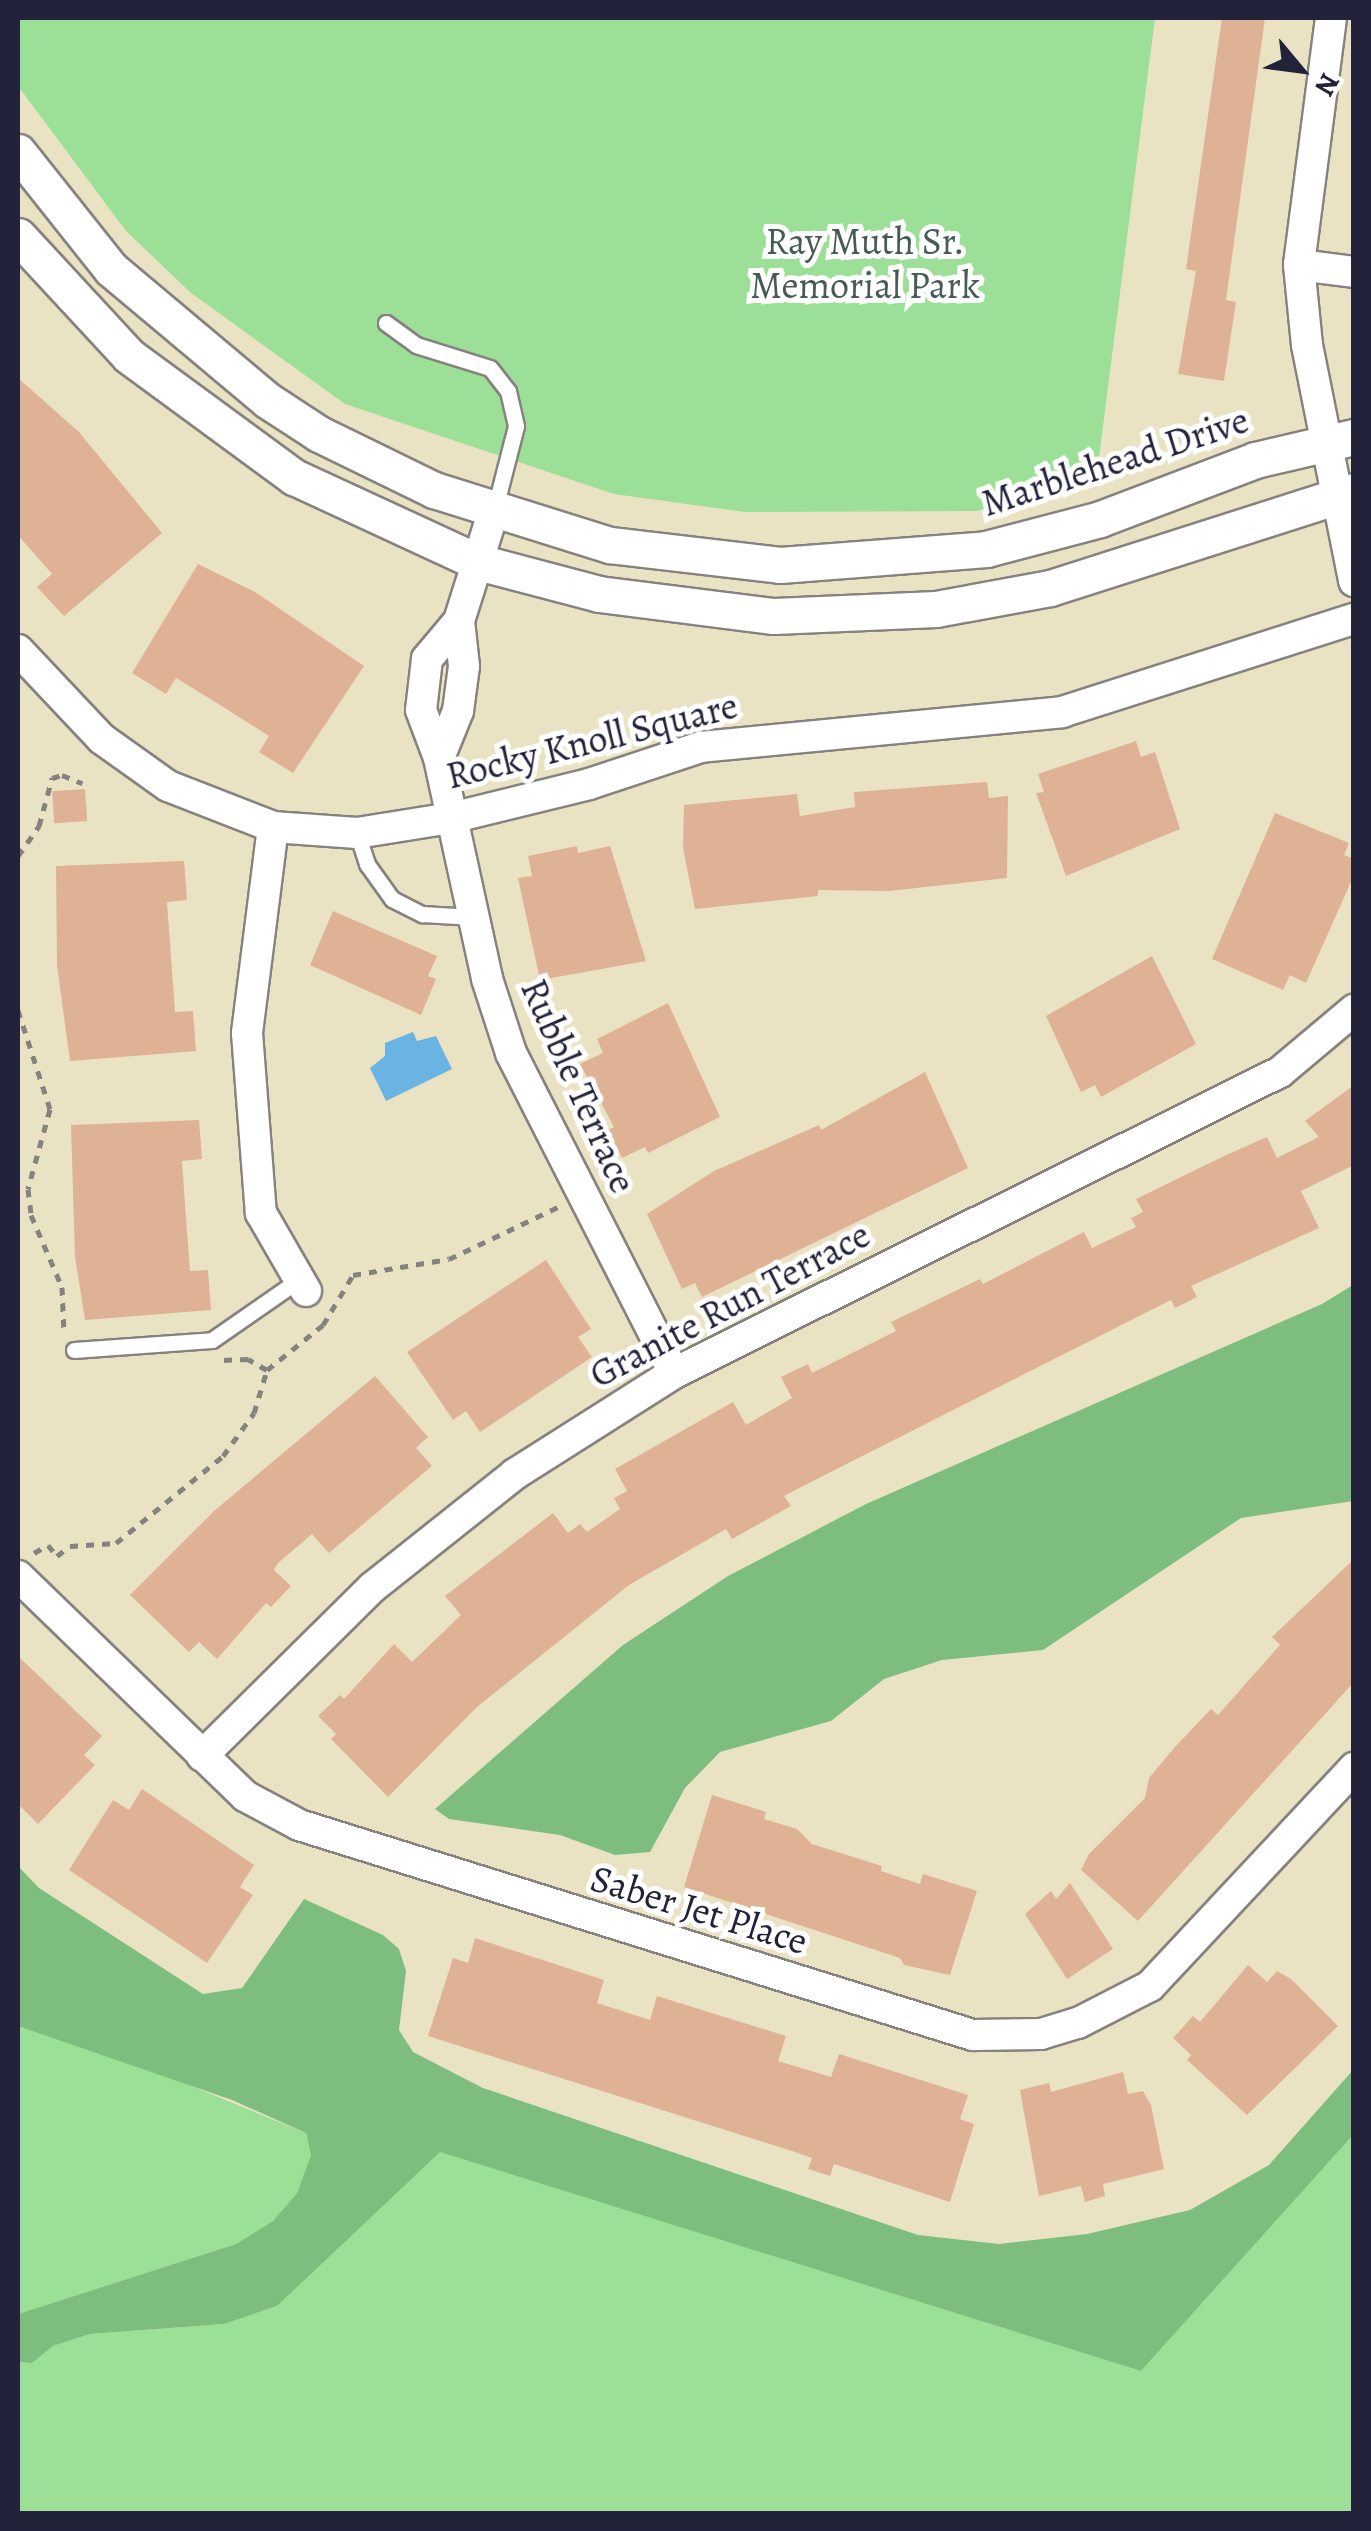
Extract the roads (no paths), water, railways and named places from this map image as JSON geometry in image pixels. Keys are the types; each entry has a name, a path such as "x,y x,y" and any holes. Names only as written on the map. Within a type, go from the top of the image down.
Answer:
{"street":[{"path":"1331,18 1298,264 1339,440 1354,581"},
{"name":"Marblehead Drive","path":"18,152 111,268 216,363 319,434 493,513 686,558 780,564 879,561 1038,538 1255,460 1339,440"},
{"path":"18,236 130,356 224,432 294,478 478,562 660,605 774,616 883,614 1050,588 1344,493"},
{"path":"1298,264 1354,272"},
{"name":"Rubble Terrace","path":"493,513 458,621 427,658 421,710 439,758 473,917 511,1054 674,1372"},
{"name":"Rocky Knoll Square","path":"18,650 70,709 135,766 188,796 273,827 357,833 451,818 701,746 1062,712 1354,619"},
{"path":"273,827 247,1032 261,1213 302,1286"},
{"name":"Granite Run Terrace","path":"202,1756 373,1587 449,1522 674,1372 1280,1072 1354,1010"},
{"name":"Saber Jet Place","path":"18,1576 245,1796 326,1834 922,2022 1006,2036 1078,2023 1150,1986 1354,1768"}],"lane":[{"path":"386,323 416,346 490,368 508,392 516,426 493,513"},
{"path":"357,833 367,864 392,899 422,914 473,917"},
{"path":"74,1350 212,1340 302,1286"}],"water":[{"path":"413,1032 417,1041 436,1036 452,1069 386,1101 370,1068 385,1056 385,1043"}],"park label":[{"name":"Ray Muth Sr. Memorial Park","path":"865,264"}]}
